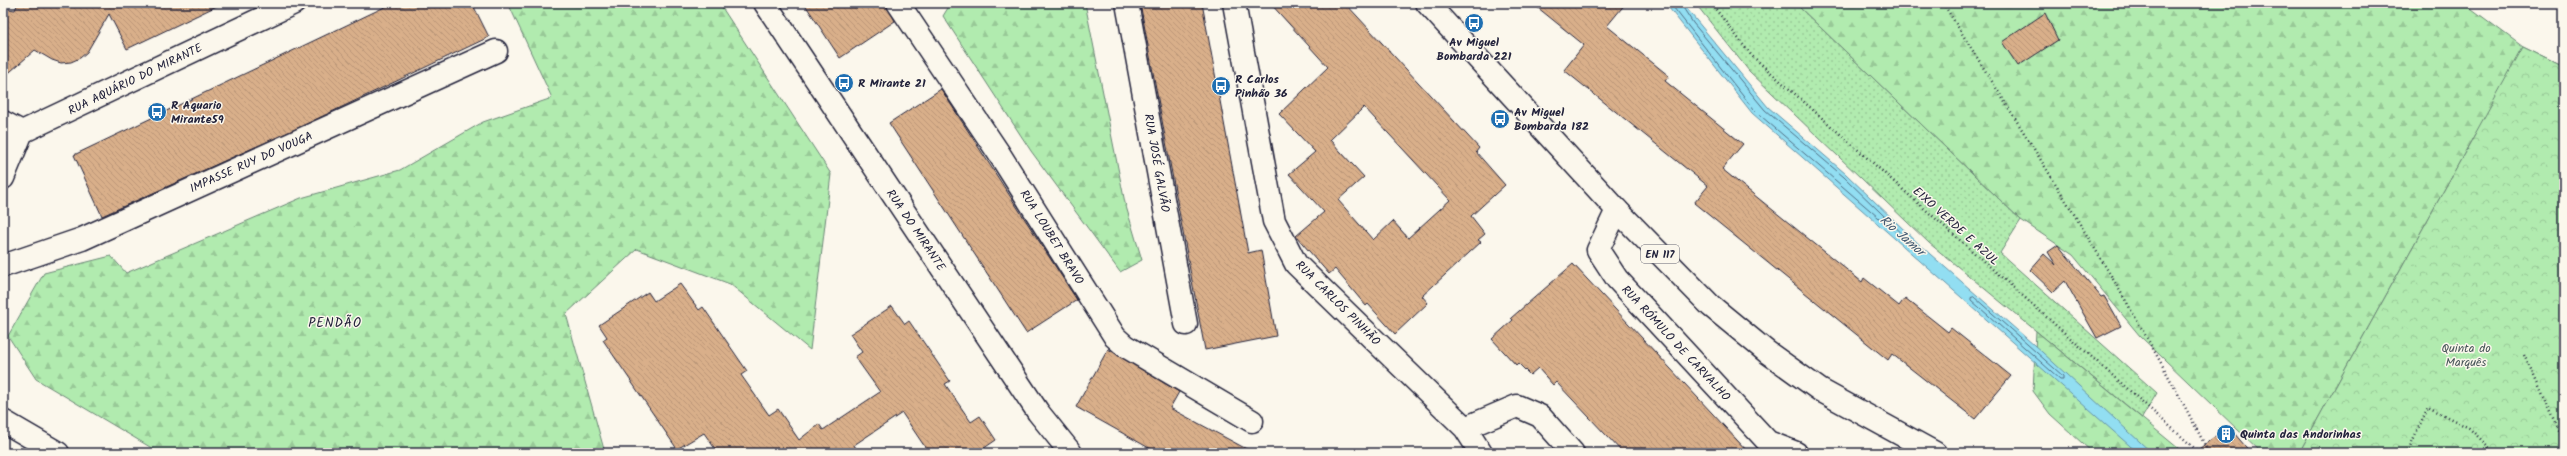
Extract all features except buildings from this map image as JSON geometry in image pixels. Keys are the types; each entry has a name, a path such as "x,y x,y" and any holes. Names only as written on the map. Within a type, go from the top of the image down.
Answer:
{"street":[{"name":"RUA AQUÁRIO DO MIRANTE","path":"22,132 294,3"},
{"name":"RUA DO MIRANTE","path":"765,3 1038,412 1071,453"},
{"name":"RUA LOUBET BRAVO","path":"898,3 998,152 1115,337 1125,346 1252,421"},
{"name":"RUA JOSÉ GALVÃO","path":"1127,3 1186,324"},
{"name":"RUA CARLOS PINHÃO","path":"1234,3 1274,221 1296,264 1465,428 1481,453"},
{"name":"EN 117","path":"1427,3 1617,210 1711,306 1773,356 1844,405 1935,453"},
{"name":"IMPASSE RUY DO VOUGA","path":"3,266 82,239 496,51"},
{"path":"3,122 22,132 3,178"},
{"name":"RUA RÓMULO DE CARVALHO","path":"1617,210 1598,250 1617,279 1768,442 1796,453"},
{"path":"1465,428 1517,406 1540,416 1573,453"},
{"path":"3,421 58,453"}],"path":[{"name":"EIXO VERDE E AZUL","path":"1711,3 1751,56 2200,453"},
{"path":"1943,3 2062,195 2182,399 2209,453"},
{"path":"2524,354 2564,442"},
{"path":"2407,453 2428,407 2469,428 2495,453"}],"green space":[{"path":"508,3 719,3 831,174 810,350 730,284 637,249 566,314 605,453 160,453 36,379 8,336 44,273 111,256 126,273 301,198 400,170 483,122 552,98"},
{"path":"951,3 1085,3 1125,203 1142,260 1120,272 1031,151 943,16"},
{"path":"1695,3 1795,3 2021,220 2000,253 2157,393 2142,418 1929,243 1749,71"},
{"path":"1795,3 2464,3 2523,47 2564,67 2475,134 2299,453 2262,453 2140,336 2073,255 2021,220"},
{"name":"Quinta do Marquês","path":"2523,47 2564,67 2564,453 2299,453"},
{"path":"2036,331 2184,453 2093,453 2050,414 2033,391"}],"water":[{"name":"Rio Jamor","path":"1665,3 1682,3 1768,107 1846,174 1922,247 2042,352 2152,453 2138,453 1752,113"}],"place":[{"name":"Av Miguel Bombarda 221","path":"1474,23"},
{"name":"R Mirante 21","path":"844,83"},
{"name":"R Carlos Pinhão 36","path":"1221,86"},
{"name":"R Aquario Mirante59","path":"157,112"},
{"name":"Av Miguel Bombarda 182","path":"1500,119"},
{"name":"Quinta das Andorinhas","path":"2226,434"}],"district":[{"name":"PENDÃO","path":"335,322"}]}
